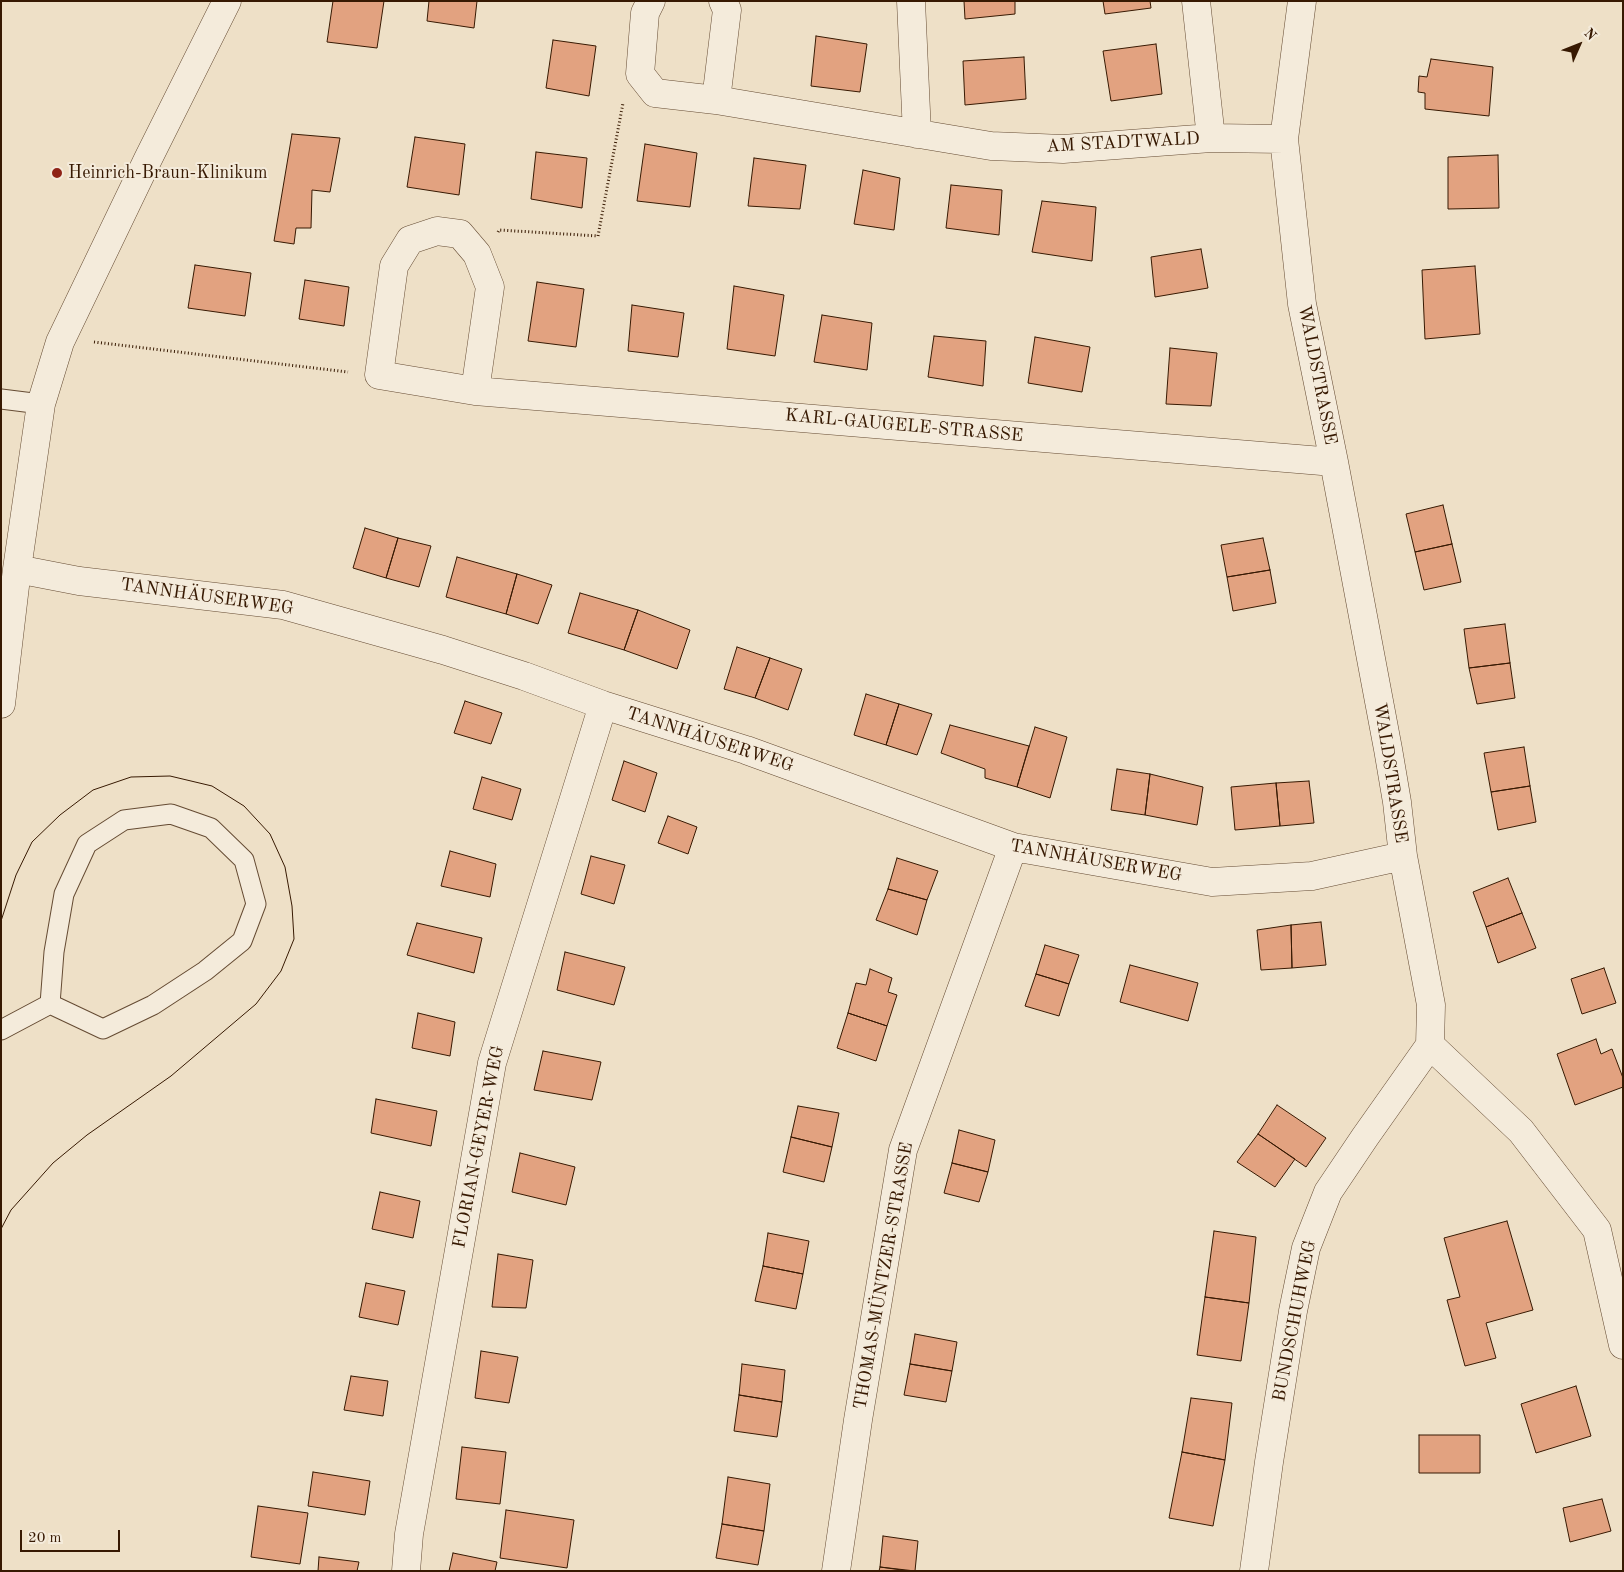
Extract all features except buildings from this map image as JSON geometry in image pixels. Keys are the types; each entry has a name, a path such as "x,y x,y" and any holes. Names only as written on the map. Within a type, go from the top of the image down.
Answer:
{"street":[{"path":"1,704 17,569 41,404 60,342 227,1"},
{"path":"640,74 646,13 651,1"},
{"path":"716,100 727,10 723,1"},
{"path":"911,1 917,134"},
{"path":"1196,1 1211,138 1284,139"},
{"name":"WALDSTRASSE","path":"1302,1 1284,139 1302,304 1388,749 1397,802 1403,856 1431,1005 1430,1045"},
{"name":"AM STADTWALD","path":"640,74 655,93 716,100 991,146 1063,150 1211,138"},
{"path":"379,375 394,266 410,240 437,231 460,234 477,254 490,287 474,391"},
{"name":"KARL-GAUGELE-STRASSE","path":"379,375 474,391 1334,462"},
{"name":"TANNHÄUSERWEG","path":"17,569 79,581 283,605 443,650 524,676 603,704 746,750 1013,847 1212,882 1312,876 1403,856"},
{"name":"FLORIAN-GEYER-WEG","path":"406,1571 409,1534 492,1063 603,704"},
{"name":"THOMAS-MÜNTZER-STRASSE","path":"836,1571 858,1420 903,1150 1013,847"},
{"path":"1430,1045 1521,1132 1597,1230 1623,1345"},
{"name":"BUNDSCHUHWEG","path":"1254,1571 1293,1311 1306,1248 1328,1192 1430,1045"}],"lane":[{"path":"1,399 41,404"},
{"path":"171,814 211,828 244,860 256,904 242,941 204,971 153,1006 103,1029 50,1004 54,952 64,894 87,844 124,820 171,814"},
{"path":"1,1030 50,1004"}],"path":[{"path":"477,254 499,230 598,236 623,103 640,74"},
{"path":"60,342 88,341 379,375"}],"tram line":[{"path":"1,921 16,875 32,842 60,815 93,790 131,777 170,776 212,786 244,806 270,834 285,867 292,906 294,939 281,971 256,1004 171,1076 87,1135 53,1163 11,1210 1,1229"}],"place":[{"name":"Heinrich-Braun-Klinikum","path":"57,173"}]}
